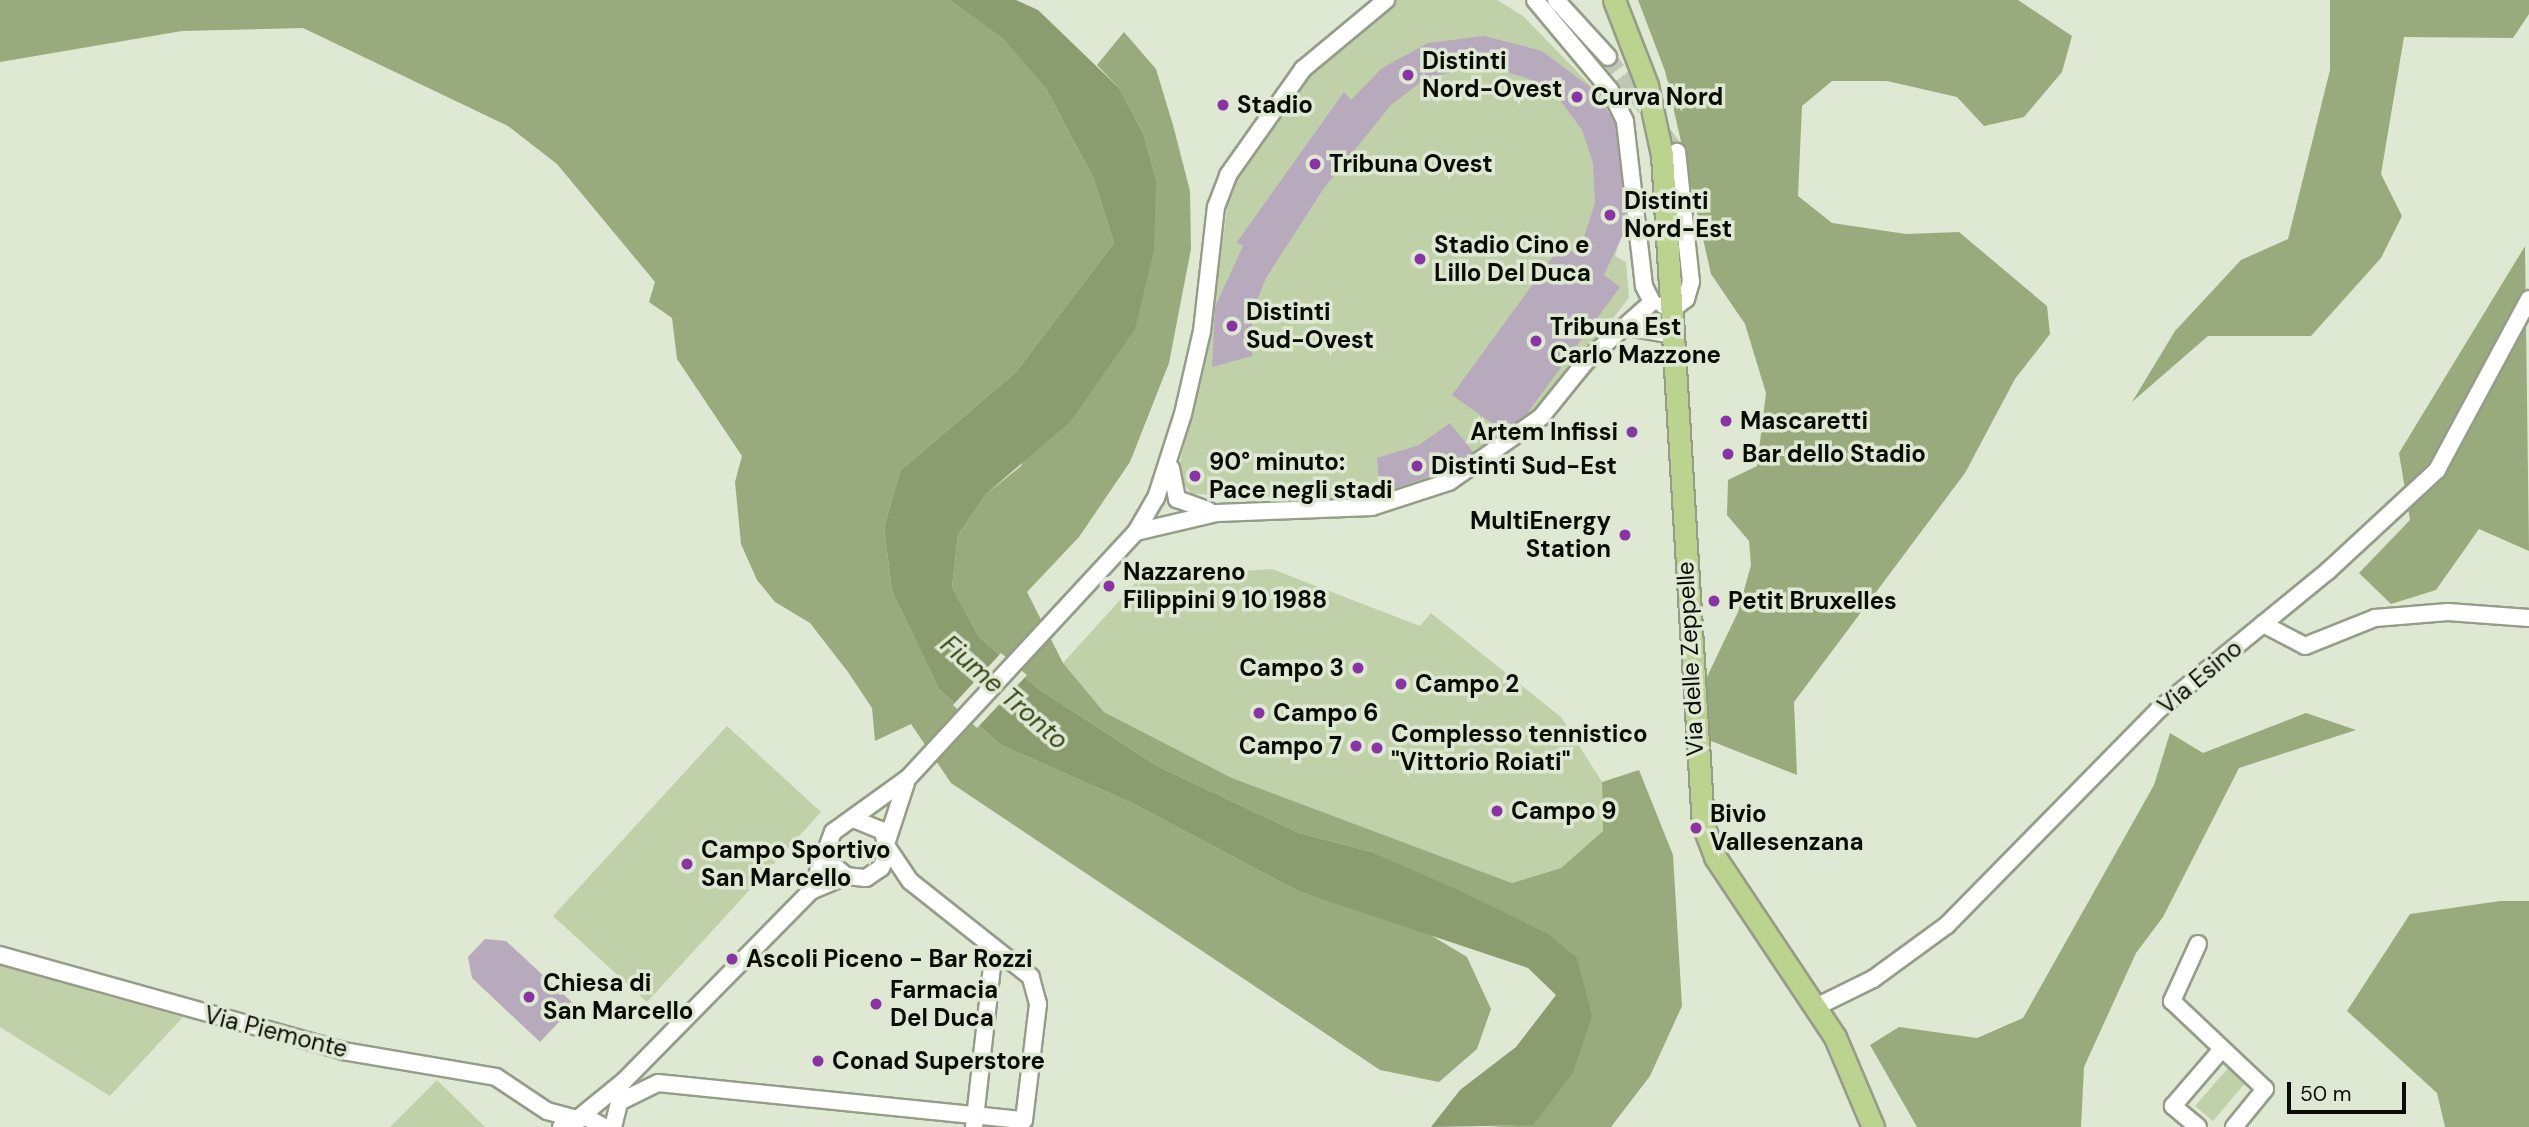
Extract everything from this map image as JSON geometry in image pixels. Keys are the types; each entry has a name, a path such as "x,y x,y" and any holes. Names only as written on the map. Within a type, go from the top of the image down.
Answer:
{"main road":[{"path":"1614,0 1647,85 1662,155 1674,308"},
{"name":"Via delle Zeppelle","path":"1674,308 1703,825 1715,857 1846,1055 1873,1127"}],"street":[{"path":"1217,513 1177,499 1170,487 1171,459 1202,331 1216,207 1228,175 1303,69 1386,0"},
{"path":"1535,0 1610,90 1625,121 1644,286 1652,302 1674,308"},
{"path":"1556,0 1608,57"},
{"name":"Via delle Zeppelle","path":"1674,308 1686,299 1690,282 1677,152"},
{"name":"Via Esino","path":"1816,1007 1873,979 1947,925 2158,710 2263,624 2437,470 2529,299"},
{"path":"1133,535 1217,513 1371,507 1449,482 1541,417 1587,360 1628,327 1652,302"},
{"path":"1628,327 1674,335"},
{"path":"811,891 832,832 854,819 908,778 1133,535 1171,459"},
{"path":"2263,624 2305,646 2375,618 2448,612 2529,618"},
{"path":"874,875 888,844 908,778"},
{"path":"619,1102 658,1083 975,1121 1024,1120 1038,1004 1031,977 910,881 875,824 854,819"},
{"path":"828,849 833,865 846,876"},
{"path":"572,1121 624,1081 811,891 846,876 874,875 910,881"},
{"path":"2198,944 2172,1001 2265,1089 2234,1127"},
{"path":"975,1121 993,948"},
{"name":"Via Piemonte","path":"0,955 343,1051 496,1077 547,1111 572,1121 604,1127"},
{"path":"2198,1127 2173,1106 2222,1049"},
{"path":"612,1127 624,1081"},
{"path":"547,1111 553,1127"}],"shaded area":[{"path":"0,0 950,0 1005,39 1046,89 1093,177 1114,243 1016,372 900,471 884,528 892,591 939,689 1001,745 1134,804 1298,891 1424,931 1467,957 1491,1009 1477,1049 1439,1082 1380,1070 951,783 911,724 875,741 872,708 848,672 810,623 775,602 757,580 741,544 735,482 742,456 677,359 672,318 649,302 655,282 557,164 508,126 303,28 182,31 0,62"},
{"name":"Stadio Cino e Lillo Del Duca","path":"1394,0 1497,0 1523,16 1598,93 1628,157 1631,202 1615,256 1626,262 1629,298 1606,327 1613,350 1544,423 1451,486 1280,516 1278,497 1192,494 1177,477 1210,328 1231,182 1302,81"},
{"path":"1638,0 2018,0 2072,36 2062,72 2024,117 1984,126 1957,97 1887,81 1832,81 1802,106 1798,196 1832,223 1906,234 1959,232 2047,306 2050,334 2015,379 1965,473 1794,702 1797,775 1706,739 1705,681 1738,612 1751,565 1749,541 1727,515 1728,480 1757,466 1766,393 1745,324 1711,274 1665,71"},
{"path":"2330,0 2529,0 2529,14 2513,38 2404,37 2381,174 2402,216 2381,258 2311,336 2208,336 2132,402 2175,331 2241,260 2288,239 2330,70"},
{"path":"1124,32 1156,69 1190,191 1191,249 1169,363 1130,462 1079,537 1027,592 1063,663 1104,712 1232,778 1512,883 1561,868 1603,831 1602,782 1639,770 1673,855 1682,1006 1650,1076 1611,1127 1488,1127 1533,1124 1572,1075 1547,933 1372,852 1299,833 1157,766 1037,688 979,637 952,587 958,535 986,494 1021,466 1156,180 1144,135 1119,88 1097,65"},
{"path":"2525,246 2529,551 2479,529 2436,590 2391,604 2359,573 2410,520 2399,453"},
{"name":"Complesso tennistico \"Vittorio Roiati\"","path":"1272,569 1420,626 1431,613 1561,717 1602,782 1603,831 1561,868 1512,883 1232,778 1104,712 1063,663 1140,578"},
{"path":"2306,713 2356,730 2239,768 2163,917 2136,953 2084,1067 2081,1127 1917,1127 1870,1045 1899,1027 1977,1038 2023,1018 2154,785 2170,733 2203,753"},
{"name":"Campo Sportivo San Marcello","path":"727,726 821,812 647,1002 553,916"},
{"path":"2500,901 2529,901 2529,1127 2445,1127 2437,1093 2347,1011 2410,914"},
{"path":"0,962 183,1017 110,1096 0,1027"},
{"path":"2229,1067 2246,1082 2213,1121 2195,1106"},
{"path":"437,1080 485,1127 390,1127"}],"water":[{"name":"Fiume Tronto","path":"950,0 1016,0 1038,10 1119,88 1144,135 1156,180 1154,250 1135,329 1070,422 986,494 958,535 952,587 979,637 1037,688 1157,766 1299,833 1372,852 1458,890 1547,933 1577,958 1592,1016 1572,1075 1533,1125 1431,1127 1460,1090 1516,1047 1556,995 1528,968 1298,891 1134,804 1001,745 939,689 892,591 884,528 900,471 1016,372 1114,243 1093,177 1046,89 1004,39"}],"pier":[{"path":"1001,653 1027,675 977,728 953,705"}],"building":[{"path":"1484,36 1542,51 1598,93 1615,124 1627,226 1604,275 1620,287 1526,415 1503,431 1452,395 1562,244 1578,256 1595,203 1593,163 1582,130 1560,100 1529,79 1493,68 1461,68 1421,82 1391,105 1324,188 1266,278 1252,313 1252,356 1212,367 1215,307 1243,246 1237,242 1344,92 1351,100 1382,68 1428,43"},
{"name":"Distinti Sud-Est","path":"1450,423 1473,452 1444,472 1380,493 1377,458 1419,445"},
{"name":"Chiesa di San Marcello","path":"485,939 506,941 575,1005 540,1042 472,978 468,957"}],"tunnel":[{"path":"1608,57 1677,152"}],"place":[{"name":"Distinti Nord-Ovest","path":"1408,75"},
{"name":"Curva Nord","path":"1577,97"},
{"name":"Stadio","path":"1223,105"},
{"name":"Tribuna Ovest","path":"1315,164"},
{"name":"Distinti Nord-Est","path":"1610,215"},
{"name":"Stadio Cino e Lillo Del Duca","path":"1420,259"},
{"name":"Distinti Sud-Ovest","path":"1232,326"},
{"name":"Tribuna Est Carlo Mazzone","path":"1536,341"},
{"name":"Mascaretti","path":"1726,421"},
{"name":"Artem Infissi","path":"1632,432"},
{"name":"Bar dello Stadio","path":"1728,454"},
{"name":"Distinti Sud-Est","path":"1417,466"},
{"name":"90° minuto: Pace negli stadi","path":"1195,476"},
{"name":"MultiEnergy Station","path":"1625,535"},
{"name":"Nazzareno Filippini 9 10 1988","path":"1109,586"},
{"name":"Petit Bruxelles","path":"1714,601"},
{"name":"Campo 3","path":"1358,668"},
{"name":"Campo 2","path":"1401,684"},
{"name":"Campo 6","path":"1259,713"},
{"name":"Campo 7","path":"1356,746"},
{"name":"Complesso tennistico \"Vittorio Roiati\"","path":"1377,748"},
{"name":"Campo 9","path":"1497,811"},
{"name":"Bivio Vallesenzana","path":"1696,828"},
{"name":"Campo Sportivo San Marcello","path":"687,864"},
{"name":"Ascoli Piceno - Bar Rozzi","path":"732,959"},
{"name":"Chiesa di San Marcello","path":"529,997"},
{"name":"Farmacia Del Duca","path":"876,1004"},
{"name":"Conad Superstore","path":"818,1061"}]}
